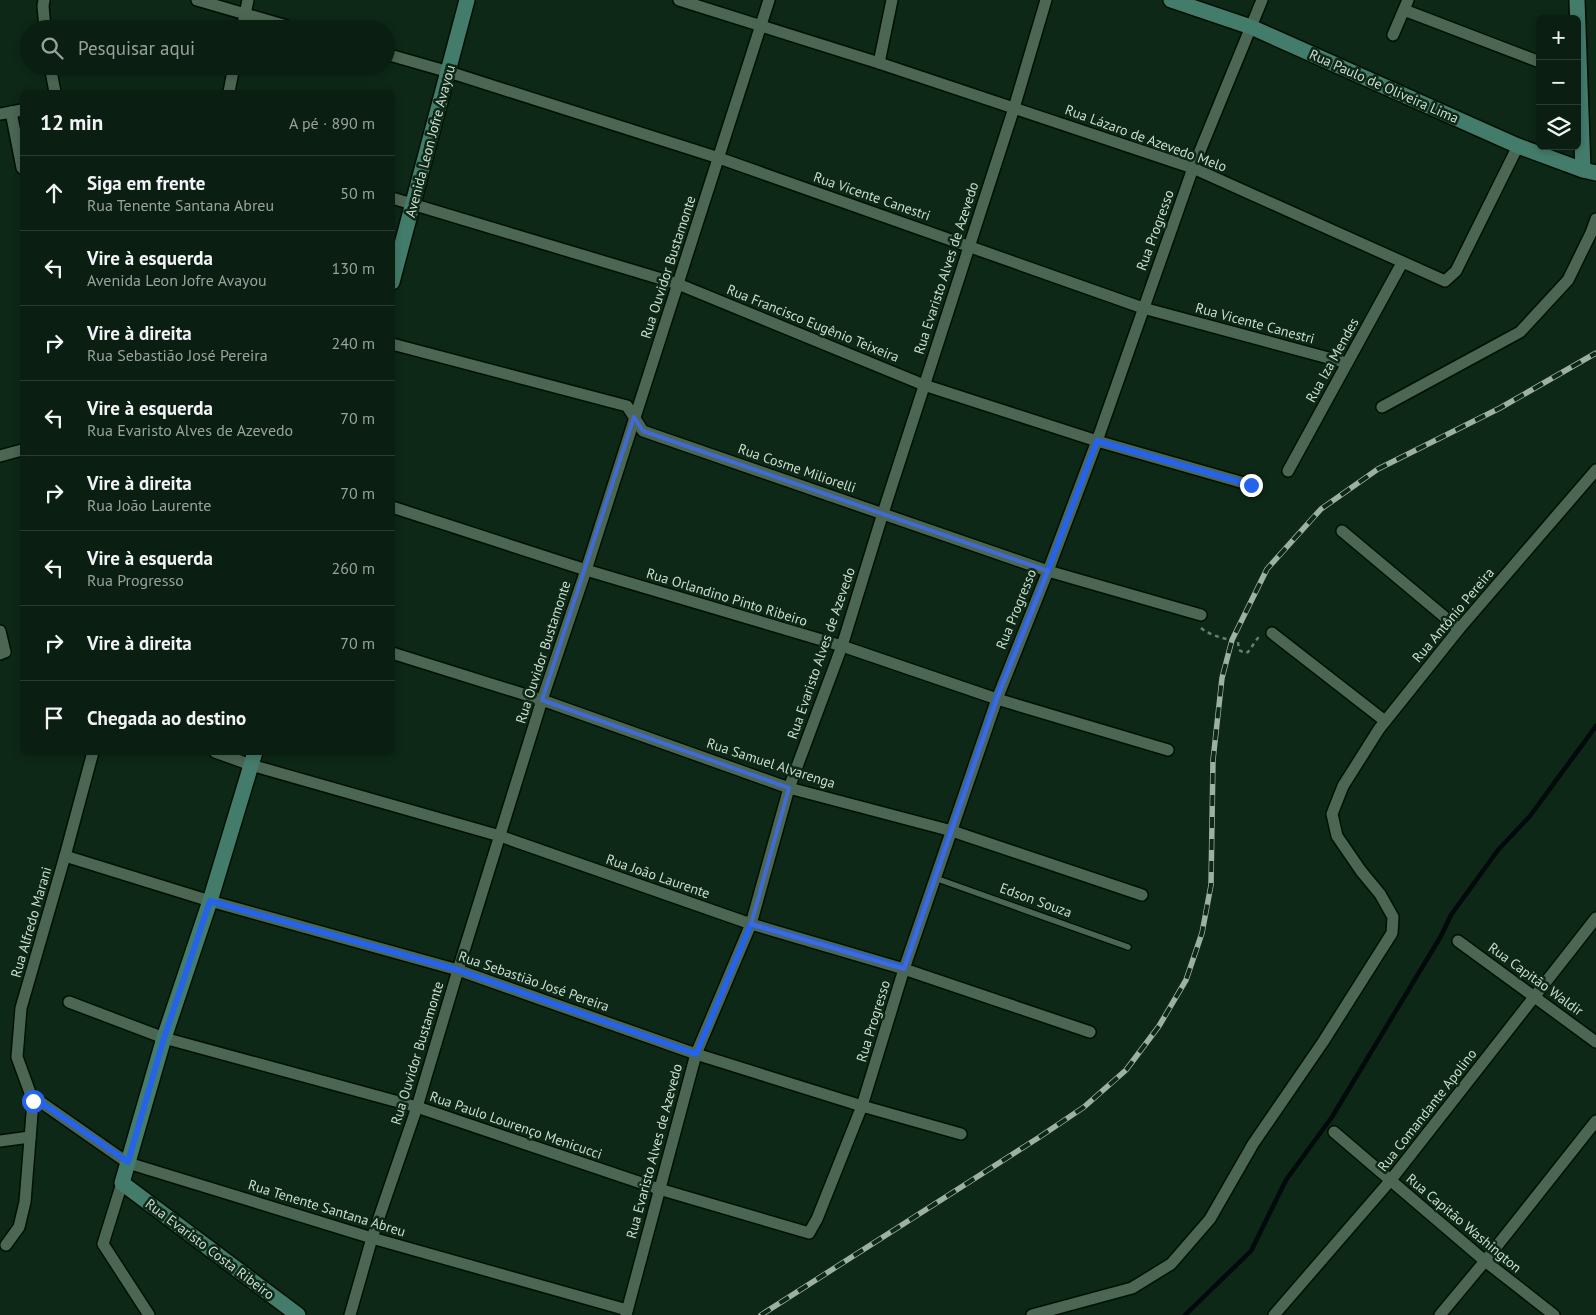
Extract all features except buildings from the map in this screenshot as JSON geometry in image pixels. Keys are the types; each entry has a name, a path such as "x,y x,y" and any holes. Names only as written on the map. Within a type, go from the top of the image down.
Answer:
{"street":[{"path":"44,0 44,20"},
{"path":"197,0 266,20"},
{"path":"244,20 248,0"},
{"name":"Avenida Leon Jofre Avayou","path":"395,271 467,0"},
{"name":"Rua Lázaro de Azevedo Melo","path":"679,0 879,63 1193,168 1445,281 1456,271 1518,146"},
{"name":"Rua Ouvidor Bustamonte","path":"350,1315 372,1238 417,1107 542,700 586,570 769,0"},
{"path":"879,63 892,0"},
{"name":"Rua Evaristo Alves de Azevedo","path":"626,1313 696,1054 751,924 789,788 842,646 1014,108 1046,0"},
{"name":"Rua Paulo de Oliveira Lima","path":"1171,0 1251,27 1518,146 1589,171"},
{"name":"Rua Progresso","path":"809,1233 817,1219 862,1106 904,968 996,699 1097,441 1193,168 1262,0"},
{"path":"1577,0 1579,60"},
{"path":"1393,35 1406,5 1536,60"},
{"name":"Rua Vicente Canestri","path":"395,57 719,158 1143,308 1347,363"},
{"path":"52,75 55,90"},
{"path":"228,90 232,75"},
{"path":"1581,96 1589,171"},
{"path":"11,112 20,158"},
{"name":"Rua Francisco Eugênio Teixeira","path":"395,199 678,284 924,385 1097,441 1251,485"},
{"path":"1382,407 1520,332 1568,280 1596,219"},
{"name":"Rua Iza Mendes","path":"1288,471 1402,263"},
{"name":"Rua Cosme Miliorelli","path":"395,345 627,406 643,431 1048,570 1202,615"},
{"path":"0,456 20,451"},
{"name":"Rua Antônio Pereira","path":"1032,1315 1132,1288 1171,1264 1210,1219 1253,1144 1323,1042 1392,932 1393,917 1380,894 1361,871 1338,836 1332,814 1343,786 1385,721 1459,630 1596,470"},
{"name":"Rua Orlandino Pinto Ribeiro","path":"395,508 586,570 842,646 996,699 1168,750"},
{"path":"1342,531 1459,630"},
{"path":"0,630 3,653"},
{"path":"1272,633 1385,721"},
{"name":"Rua Samuel Alvarenga","path":"395,655 542,700 789,788 952,831 1142,895"},
{"name":"Rua Alfredo Marani","path":"6,1245 19,1227 25,1202 33,1101 17,1057 21,1008 92,755"},
{"name":"Rua João Laurente","path":"231,755 253,759 500,836 751,924 904,968 1090,1032"},
{"path":"149,1315 103,1244 164,1038 210,901 253,759"},
{"name":"Rua Sebastião José Pereira","path":"65,856 210,901 458,970 696,1054 862,1106 961,1134"},
{"name":"Rua Comandante Apolino","path":"1274,1315 1390,1181 1596,918"},
{"name":"Rua Capitão Waldir","path":"1458,941 1596,1042"},
{"name":"Rua Paulo Lourenço Menicucci","path":"69,1002 164,1038 417,1107 659,1189 809,1233"},
{"name":"Rua Tenente Santana Abreu","path":"33,1101 42,1103 128,1162 372,1238 626,1313"},
{"path":"1440,1315 1596,1121"},
{"name":"Rua Capitão Washington","path":"1334,1132 1485,1261 1554,1315"},
{"path":"0,1141 30,1137"},
{"name":"Rua Evaristo Costa Ribeiro","path":"122,1183 298,1315"}],"lane":[{"name":"Edson Souza","path":"935,878 1128,946"}],"path":[{"path":"1186,610 1192,620 1206,632 1218,638 1238,642 1239,650 1245,653 1248,652 1258,637 1264,632 1272,633"}],"highlighted area":[{"path":"634,417 643,431 1048,571 997,699 904,969 751,924 789,788 542,700"}],"waterway":[{"path":"1185,1315 1251,1251 1286,1180 1332,1117 1441,936 1451,915 1498,850 1530,816 1596,726"}],"railway":[{"path":"761,1315 1038,1138 1084,1107 1126,1070 1159,1026 1186,980 1202,933 1211,885 1213,760 1222,678 1232,640 1267,569 1321,509 1378,469 1500,408 1596,353"}],"route":[{"path":"33,1101 42,1103 128,1162 164,1038 210,901 458,970 696,1054 751,924 904,968 996,699 1097,441 1251,485"}]}
